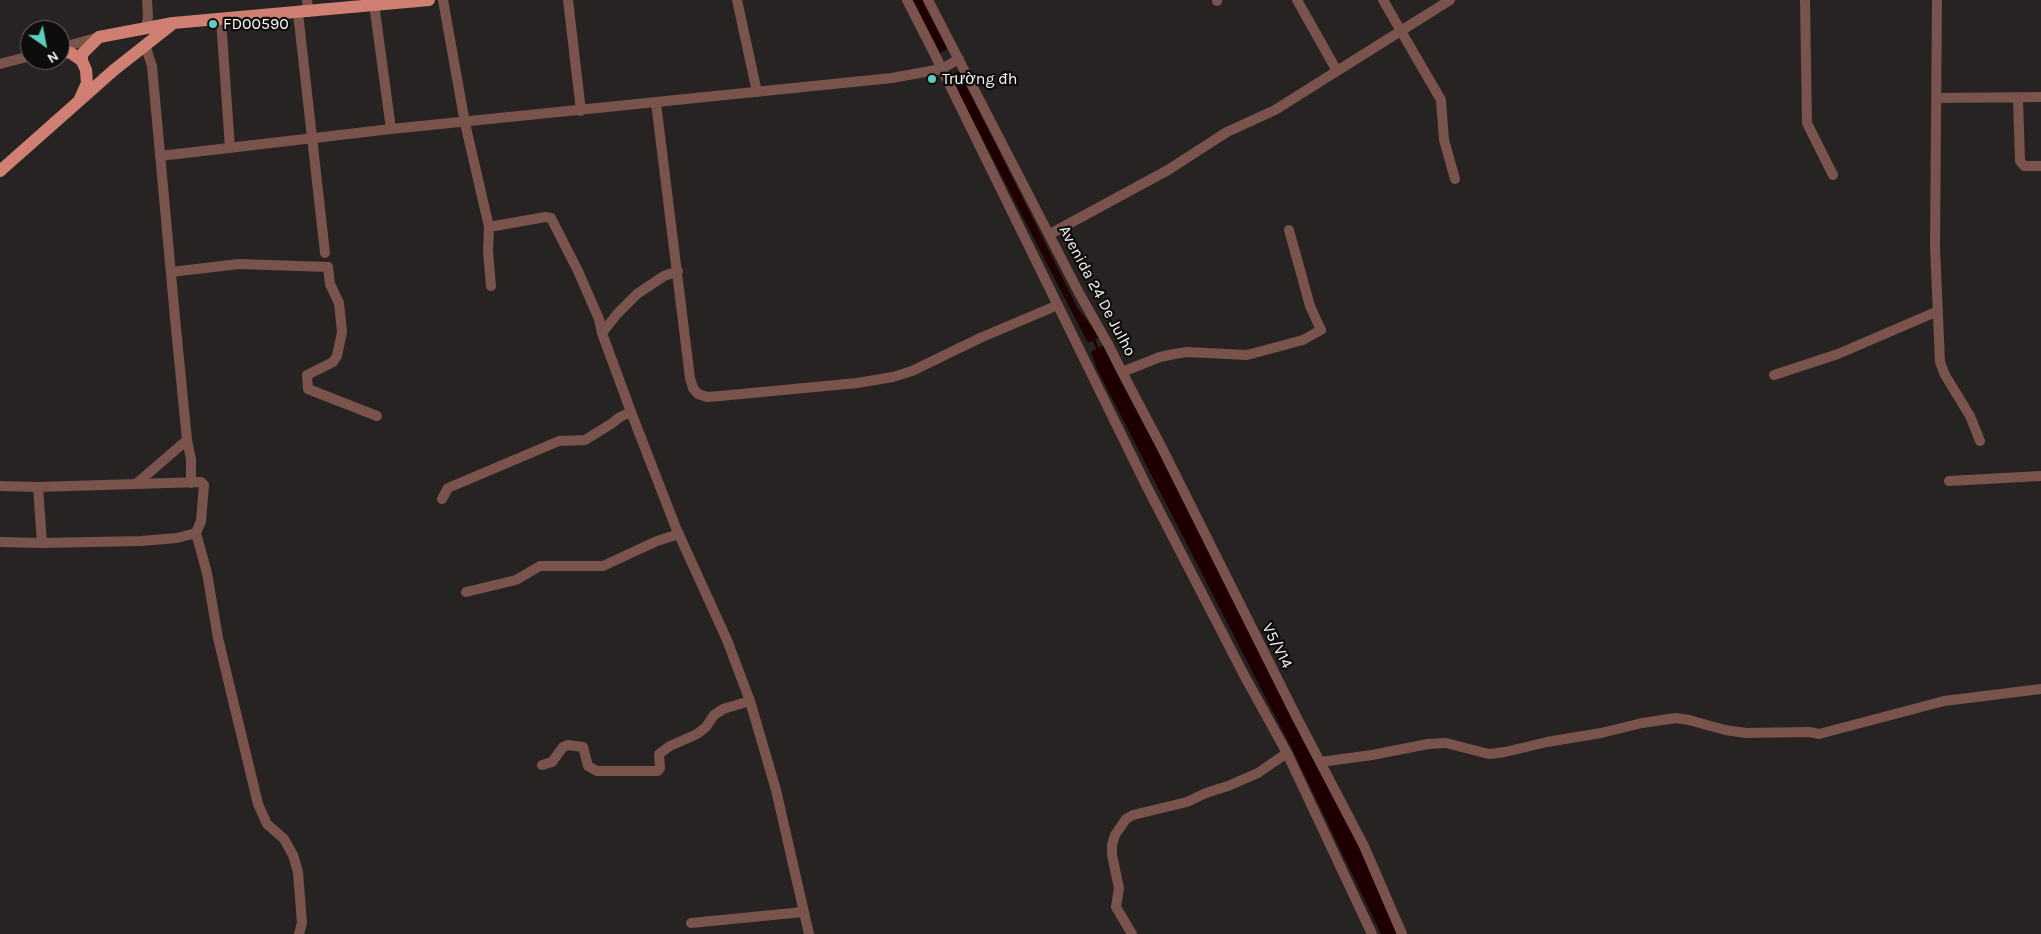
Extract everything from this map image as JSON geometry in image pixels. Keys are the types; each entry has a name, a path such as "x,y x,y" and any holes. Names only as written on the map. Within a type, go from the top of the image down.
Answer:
{"main road":[{"path":"78,101 87,83 84,52 99,37 173,23 222,20 304,8 429,0"},
{"path":"0,171 114,70 173,23"},
{"path":"145,45 149,32 146,27"},
{"path":"70,53 84,65 99,73 114,70"}],"street":[{"path":"146,27 148,16 147,0"},
{"path":"443,0 465,123 488,227 488,251 492,286"},
{"path":"568,0 580,111"},
{"path":"737,0 757,92"},
{"path":"907,0 1147,487 1244,675 1287,753 1372,934"},
{"name":"Avenida 24 De Julho","path":"928,0 1079,293 1110,346 1122,372 1160,357 1187,352 1247,355 1303,340 1321,330 1310,306 1289,230"},
{"path":"1296,0 1336,71"},
{"path":"1384,0 1441,100 1444,140 1455,179"},
{"path":"1050,234 1168,170 1227,132 1275,110 1450,0"},
{"path":"1804,0 1807,123 1832,175"},
{"path":"1937,0 1935,247 1941,366 1970,416 1980,441"},
{"path":"374,4 391,129"},
{"path":"304,8 312,138 325,253"},
{"path":"222,20 230,148"},
{"path":"70,47 99,37"},
{"path":"145,45 152,66 192,482"},
{"path":"0,64 20,59"},
{"path":"160,156 391,129 465,123 892,78 941,69 959,59"},
{"path":"1937,98 2041,97"},
{"path":"2018,98 2020,161 2024,166 2041,166"},
{"path":"656,103 692,383 698,394 707,397 894,377 912,371 980,338 1058,305"},
{"path":"488,227 545,217 551,218 599,319 602,333 631,412 679,534 727,640 750,701 776,790 809,934"},
{"path":"171,272 239,264 328,267 330,284 339,303 342,332 337,356 333,362 307,375 308,389 377,416"},
{"path":"602,333 617,314 638,294 664,276 678,271"},
{"path":"1774,375 1838,354 1938,311"},
{"name":"V5/V14","path":"1122,372 1364,846 1402,934"},
{"path":"442,499 448,488 559,441 585,440 611,424 620,416 631,412"},
{"path":"136,484 187,440"},
{"path":"1949,481 2041,476"},
{"path":"0,486 38,487 192,482 201,482 204,485 201,521 196,533 207,574 218,638 258,804 267,824 284,839 293,855 298,872 302,923 299,934"},
{"path":"38,487 42,543"},
{"path":"0,542 141,541 177,538 196,533"},
{"path":"466,592 516,580 540,566 602,566 657,541 679,534"},
{"path":"1320,762 1372,755 1428,744 1446,743 1489,754 1642,723 1676,718 1746,733 1809,732 1819,734 1944,701 2041,689"},
{"path":"542,766 552,762 563,747 574,745 583,747 588,766 597,771 658,770 660,768 658,754 696,734 706,727 714,715 723,709 750,701"},
{"path":"1132,934 1116,907 1119,888 1112,855 1112,844 1115,835 1126,819 1139,813 1187,802 1228,786 1258,773 1287,753"},
{"path":"691,923 803,912"}],"shaded area":[{"path":"913,0 924,0 950,47 940,53"},
{"path":"959,71 1078,309 1100,337 1088,343 950,76"},
{"path":"1104,345 1360,848 1399,934 1381,934 1293,751 1097,369 1091,352"}],"waterway":[{"path":"1093,338 1099,352"}],"place":[{"name":"FD00590","path":"213,24"},
{"name":"Trường đh","path":"932,79"}]}
